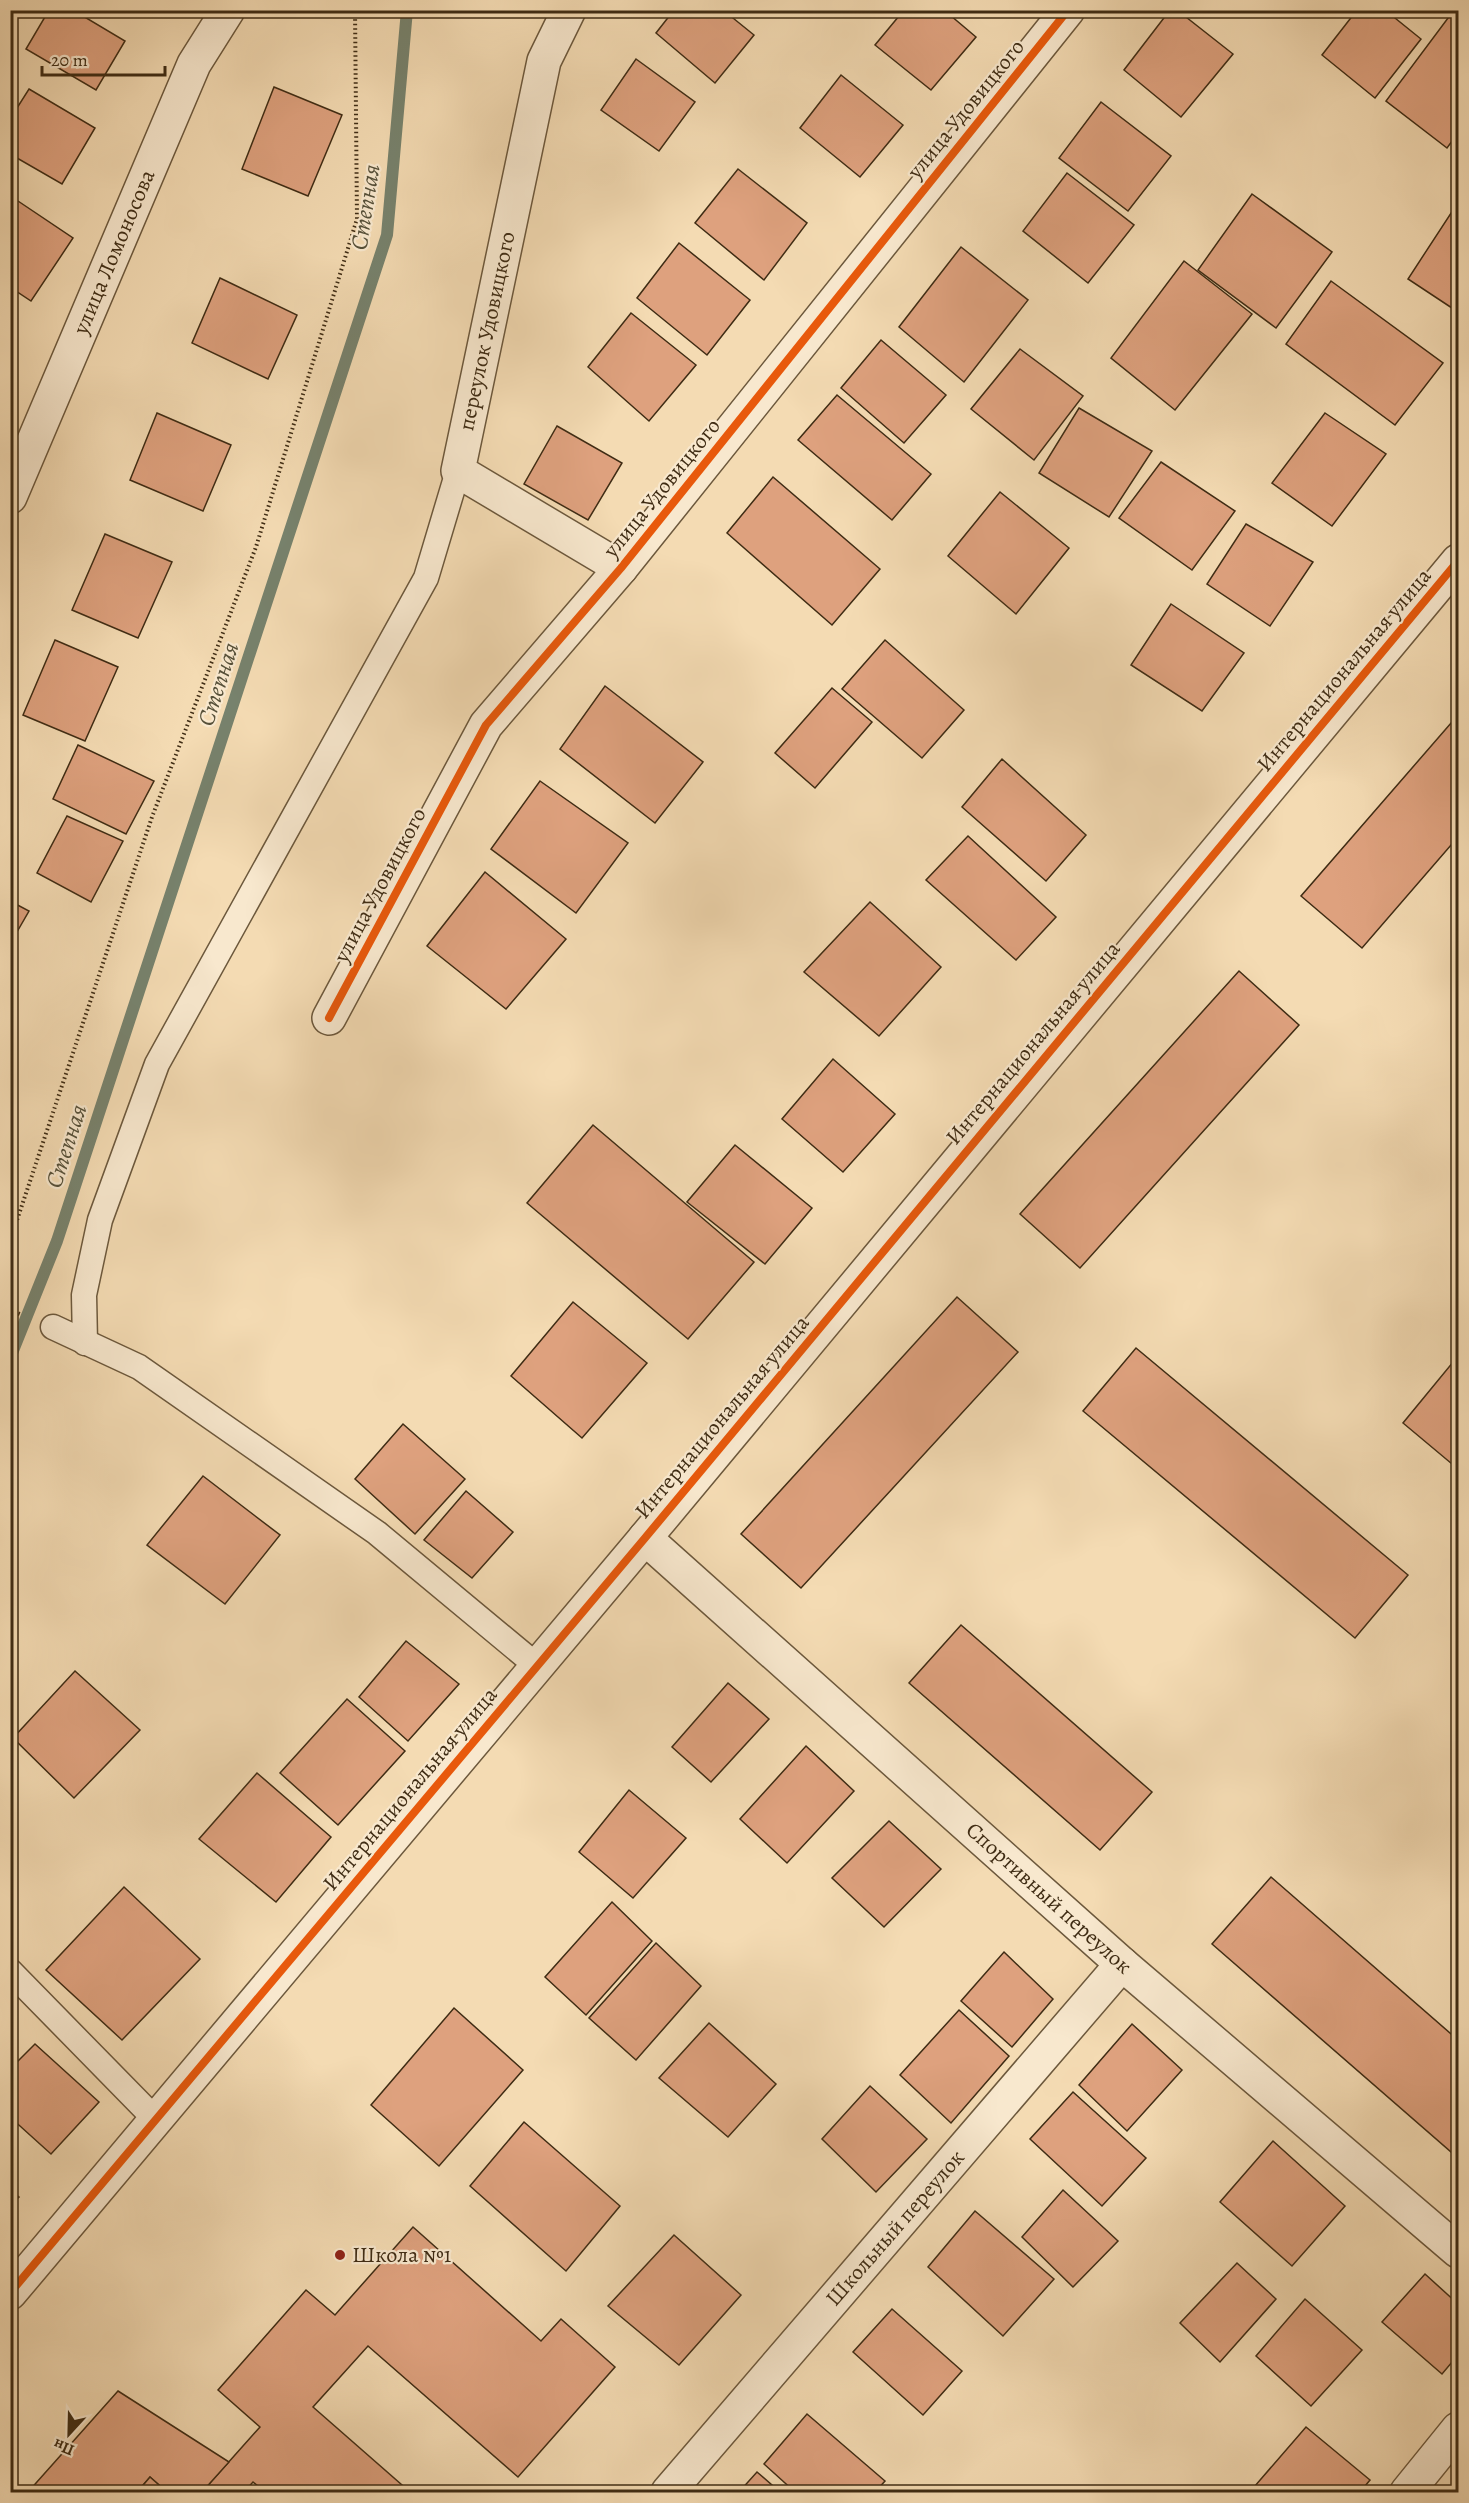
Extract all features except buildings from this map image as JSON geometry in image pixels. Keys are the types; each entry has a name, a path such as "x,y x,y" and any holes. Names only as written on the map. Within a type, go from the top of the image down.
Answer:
{"street":[{"name":"улица Ломоносова","path":"10,497 194,64 228,10"},
{"name":"переулок Удовицкого","path":"458,471 544,61 569,10"},
{"name":"улица Удовицкого","path":"329,1018 486,725 621,568 1068,10"},
{"path":"458,471 621,568"},
{"name":"Интернациональная улица","path":"10,2293 645,1538 1458,561"},
{"name":"Спортивный переулок","path":"645,1538 1122,1964 1458,2251"},
{"name":"Школьный переулок","path":"668,2493 1122,1964"},
{"path":"1407,2493 1458,2428"}],"lane":[{"path":"85,1342 84,1296 100,1220 157,1064 426,578 458,471"},
{"path":"53,1327 139,1367 377,1533 537,1666"},
{"path":"10,1971 156,2120"}],"path":[{"path":"10,1241 152,817 256,547 357,219 356,10"}],"waterway":[{"name":"Степная","path":"10,1358 57,1241 387,235 407,10"}],"cycle path":[{"path":"329,1018 486,725 621,568 1068,10"},
{"path":"10,2293 645,1538 1458,561"}],"place":[{"name":"Школа №1","path":"340,2255"}]}
